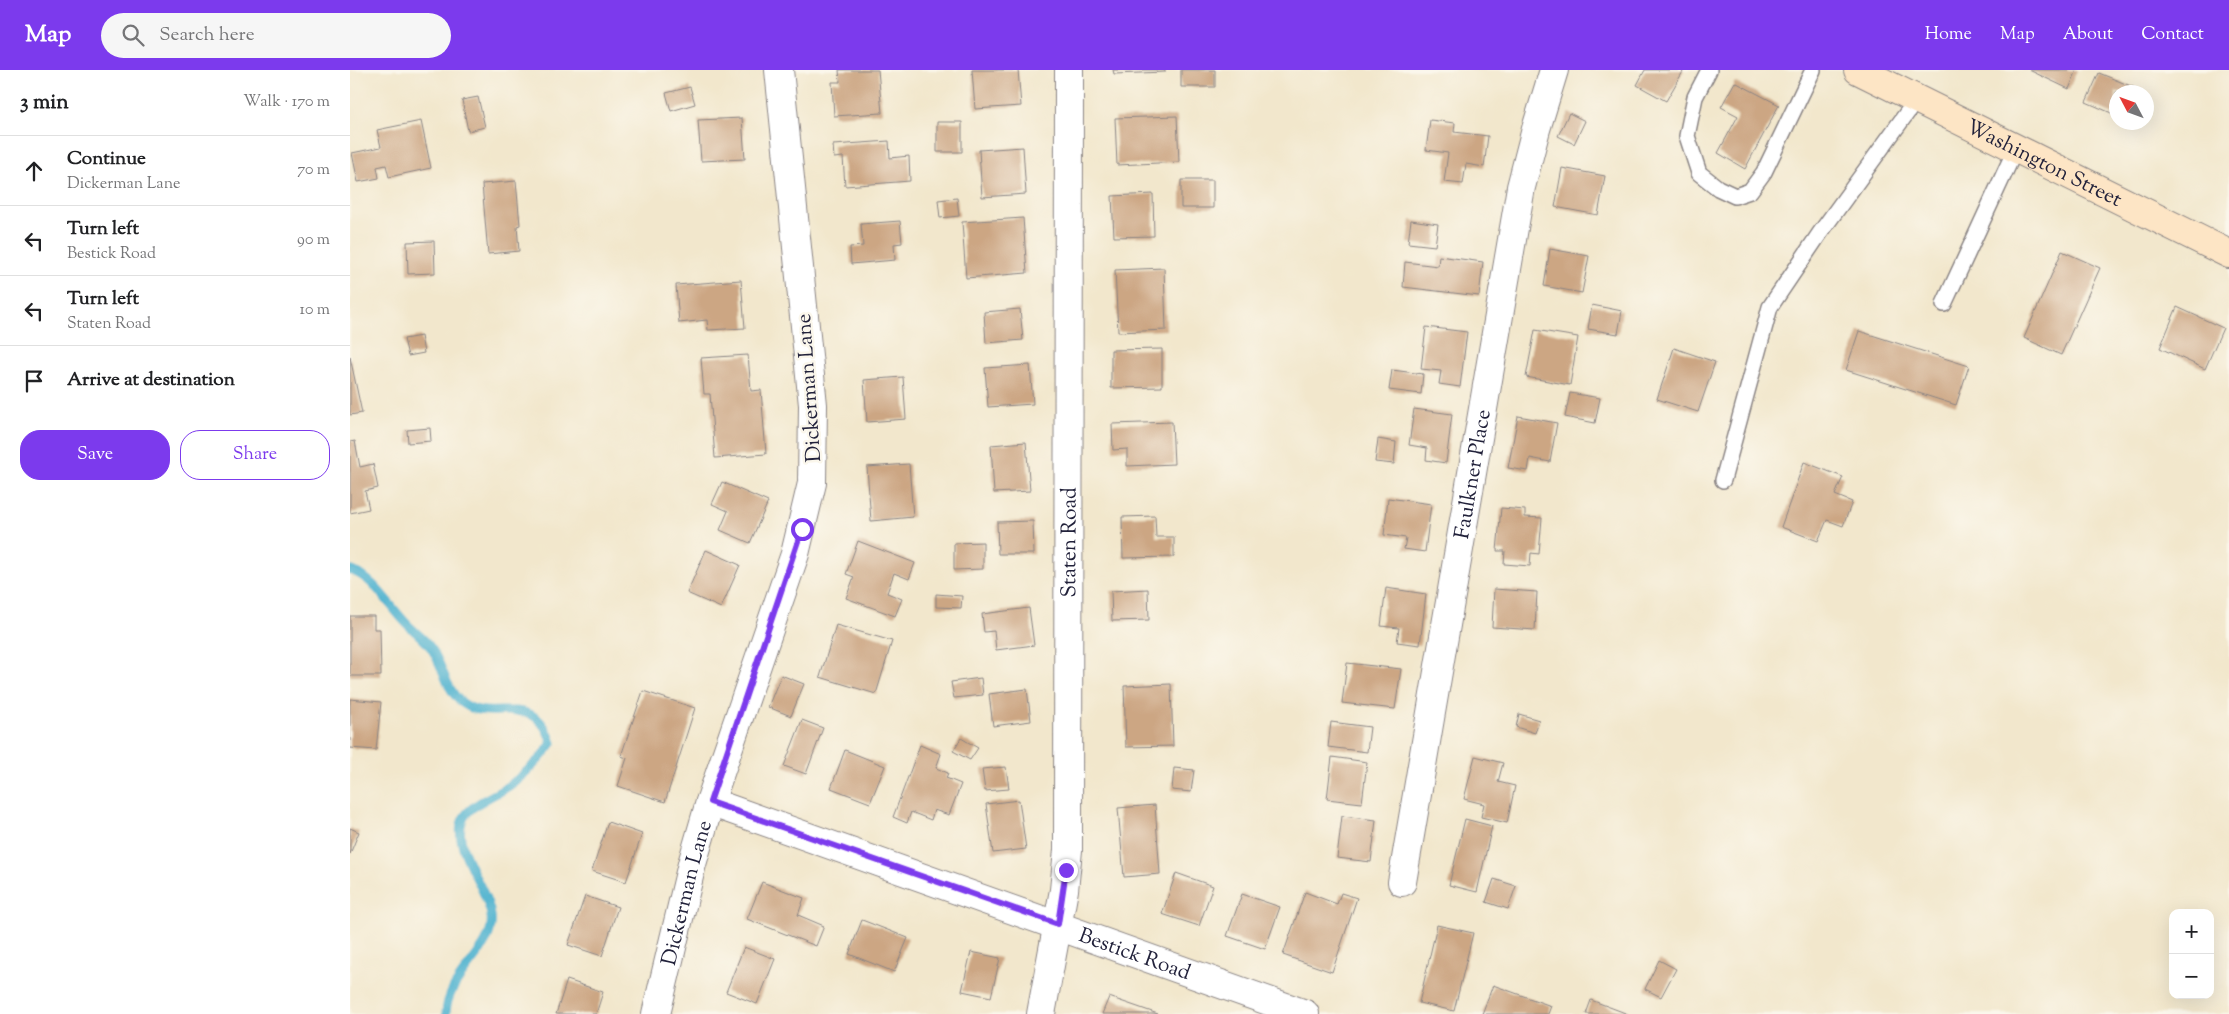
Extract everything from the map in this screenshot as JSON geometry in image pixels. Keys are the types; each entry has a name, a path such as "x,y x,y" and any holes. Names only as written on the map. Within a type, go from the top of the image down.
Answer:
{"main road":[{"name":"Washington Street","path":"1858,70 2229,254"}],"street":[{"name":"Dickerman Lane","path":"656,1014 692,864 710,802 796,554 812,483 813,405 779,70"},
{"name":"Staten Road","path":"1041,1014 1058,924 1068,850 1070,70"},
{"name":"Faulkner Place","path":"1402,882 1521,187 1554,70"},
{"name":"Bestick Road","path":"710,802 1058,924 1305,1014"}],"lane":[{"path":"1709,70 1695,97 1686,136 1699,173 1718,188 1735,196 1750,192 1764,172 1813,70"},
{"path":"1723,480 1770,307 1820,233 1918,99"},
{"path":"1944,304 2016,148"}],"building":[{"path":"839,70 878,70 882,113 834,116 832,82 840,82"},
{"path":"972,70 1018,70 1021,106 975,109"},
{"path":"1113,70 1165,70 1165,72 1114,74"},
{"path":"1181,70 1215,70 1215,87 1181,87"},
{"path":"1645,70 1684,70 1666,101 1637,85"},
{"path":"2029,70 2077,70 2069,89"},
{"path":"2099,73 2128,85 2109,85 2109,112 2086,102"},
{"path":"1735,82 1779,105 1745,169 1718,153 1738,116 1721,107"},
{"path":"690,87 695,104 671,111 666,93"},
{"path":"478,97 485,127 468,131 462,100"},
{"path":"1569,113 1585,121 1574,144 1558,136"},
{"path":"1177,116 1179,162 1117,165 1115,118"},
{"path":"742,118 745,159 701,161 698,120"},
{"path":"1430,120 1455,123 1454,132 1488,136 1484,167 1466,164 1463,184 1444,182 1448,153 1426,150"},
{"path":"421,121 431,168 389,177 386,165 377,167 379,178 358,182 352,153 381,147 377,130"},
{"path":"937,122 962,122 962,152 937,152"},
{"path":"889,141 890,158 909,156 910,181 845,186 843,157 834,158 833,145"},
{"path":"1023,147 1026,194 982,197 979,150"},
{"path":"1562,168 1605,176 1598,215 1555,207"},
{"path":"1181,180 1213,180 1213,208 1181,208"},
{"path":"516,181 520,225 517,226 519,251 488,254 482,184"},
{"path":"1153,194 1154,236 1114,237 1112,196"},
{"path":"957,198 959,216 940,218 938,200"},
{"path":"1023,218 1027,273 966,278 962,222"},
{"path":"1411,220 1438,224 1435,246 1408,243"},
{"path":"900,221 902,243 894,244 895,260 851,264 850,247 863,246 861,224"},
{"path":"434,241 435,273 408,274 407,242"},
{"path":"1550,249 1589,256 1582,293 1544,286"},
{"path":"2062,251 2100,268 2061,355 2024,338"},
{"path":"1439,256 1483,262 1479,296 1403,287 1405,262 1438,266"},
{"path":"1164,268 1166,330 1118,332 1115,270"},
{"path":"741,280 745,328 708,330 707,320 679,323 676,285"},
{"path":"1592,305 1622,311 1618,334 1588,329"},
{"path":"2177,307 2223,328 2205,369 2160,348"},
{"path":"1020,309 1023,340 986,343 984,312"},
{"path":"1426,327 1467,332 1460,387 1439,384 1441,371 1421,369"},
{"path":"1535,330 1578,337 1570,385 1526,377"},
{"path":"1859,331 1969,366 1956,405 1846,370"},
{"path":"421,336 424,353 408,356 404,339"},
{"path":"1674,348 1715,362 1698,412 1657,399"},
{"path":"1162,349 1162,387 1111,388 1111,350"},
{"path":"748,355 751,391 761,390 766,454 715,458 710,394 704,394 701,358"},
{"path":"350,357 362,413 350,415"},
{"path":"1030,365 1033,404 988,407 985,368"},
{"path":"1392,370 1423,374 1421,394 1389,390"},
{"path":"903,377 906,419 867,422 864,380"},
{"path":"1570,393 1600,398 1595,423 1565,417"},
{"path":"1414,409 1452,414 1446,463 1426,460 1427,448 1409,445"},
{"path":"1518,416 1557,423 1550,462 1530,458 1528,471 1508,468"},
{"path":"1172,422 1174,464 1127,466 1127,449 1113,450 1112,424"},
{"path":"430,428 431,441 408,443 407,430"},
{"path":"1378,439 1396,442 1394,464 1375,462"},
{"path":"355,441 360,467 373,464 378,488 365,491 369,509 350,513 350,442"},
{"path":"1026,442 1030,491 994,493 991,445"},
{"path":"1804,462 1843,477 1835,495 1852,502 1843,526 1827,520 1818,541 1781,527"},
{"path":"909,464 913,517 871,521 867,467"},
{"path":"722,482 768,502 750,543 720,530 728,511 712,504"},
{"path":"1388,498 1431,504 1425,552 1404,549 1406,538 1384,535"},
{"path":"1501,508 1525,510 1525,517 1542,518 1539,554 1531,553 1530,566 1504,564 1505,551 1497,551"},
{"path":"1155,516 1156,537 1174,537 1174,557 1123,558 1122,517"},
{"path":"1033,521 1034,554 998,554 997,522"},
{"path":"858,541 915,563 909,579 894,573 887,593 902,599 895,616 846,598 854,577 846,574"},
{"path":"983,542 983,569 954,570 954,543"},
{"path":"706,550 740,565 721,608 687,593"},
{"path":"1386,588 1426,594 1420,645 1397,642 1399,628 1381,626"},
{"path":"1148,589 1149,620 1112,621 1111,591"},
{"path":"1494,589 1537,592 1535,630 1492,627"},
{"path":"936,594 962,596 961,608 936,607"},
{"path":"1029,608 1034,645 996,650 994,631 984,632 982,614"},
{"path":"350,616 374,616 374,629 380,629 381,676 350,676"},
{"path":"836,625 892,641 876,694 820,677"},
{"path":"1347,663 1401,669 1395,709 1342,703"},
{"path":"781,675 804,684 791,716 768,707"},
{"path":"981,678 983,695 954,698 951,682"},
{"path":"1171,684 1173,746 1126,747 1124,686"},
{"path":"1027,689 1031,721 993,726 989,694"},
{"path":"643,691 695,708 665,802 618,786 627,758 621,756"},
{"path":"350,699 381,702 376,750 350,748"},
{"path":"1519,714 1539,720 1535,733 1516,727"},
{"path":"802,720 823,728 806,774 784,766"},
{"path":"1331,722 1370,727 1367,752 1328,747"},
{"path":"961,738 978,748 970,760 953,751"},
{"path":"920,745 941,754 936,768 948,773 946,778 961,784 949,815 934,810 931,820 911,812 907,823 893,817"},
{"path":"845,750 885,766 870,803 831,788"},
{"path":"1475,756 1503,763 1498,782 1515,786 1507,823 1481,817 1484,804 1464,799"},
{"path":"1332,757 1367,762 1362,803 1327,799"},
{"path":"1006,767 1009,789 985,791 982,769"},
{"path":"1174,768 1194,770 1191,792 1172,790"},
{"path":"1019,800 1026,849 993,853 986,804"},
{"path":"1155,805 1160,874 1124,877 1118,808"},
{"path":"1342,816 1376,820 1371,862 1337,858"},
{"path":"1465,819 1492,826 1477,892 1449,885"},
{"path":"608,822 642,834 626,882 592,871"},
{"path":"350,828 359,832 350,854"},
{"path":"1176,873 1213,886 1199,926 1162,914"},
{"path":"1494,879 1516,886 1508,909 1486,902"},
{"path":"762,882 804,898 798,915 824,926 816,946 747,919"},
{"path":"1305,892 1337,904 1341,893 1357,898 1332,972 1283,955"},
{"path":"1242,894 1280,907 1265,949 1227,936"},
{"path":"585,896 618,907 602,956 568,945"},
{"path":"862,920 908,938 894,972 849,954"},
{"path":"1437,925 1473,933 1454,1011 1419,1003"},
{"path":"744,947 775,959 757,1004 726,992"},
{"path":"971,952 1000,958 991,997 962,991"},
{"path":"1659,960 1676,969 1661,997 1645,989"},
{"path":"567,980 603,992 596,1014 556,1014"},
{"path":"1493,985 1551,1006 1548,1014 1482,1014"},
{"path":"1109,997 1158,1014 1102,1014"},
{"path":"1591,1000 1628,1014 1586,1014"}],"waterway":[{"path":"350,570 367,579 400,617 429,645 438,660 450,688 458,699 470,707 483,711 522,712 534,716 544,726 552,743 521,777 477,804 463,819 460,830 461,842 465,855 484,893 491,916 491,929 479,952 454,987 448,1000 446,1014"}],"route":[{"path":"802,529 796,554 710,802 1058,924 1066,870"}]}
